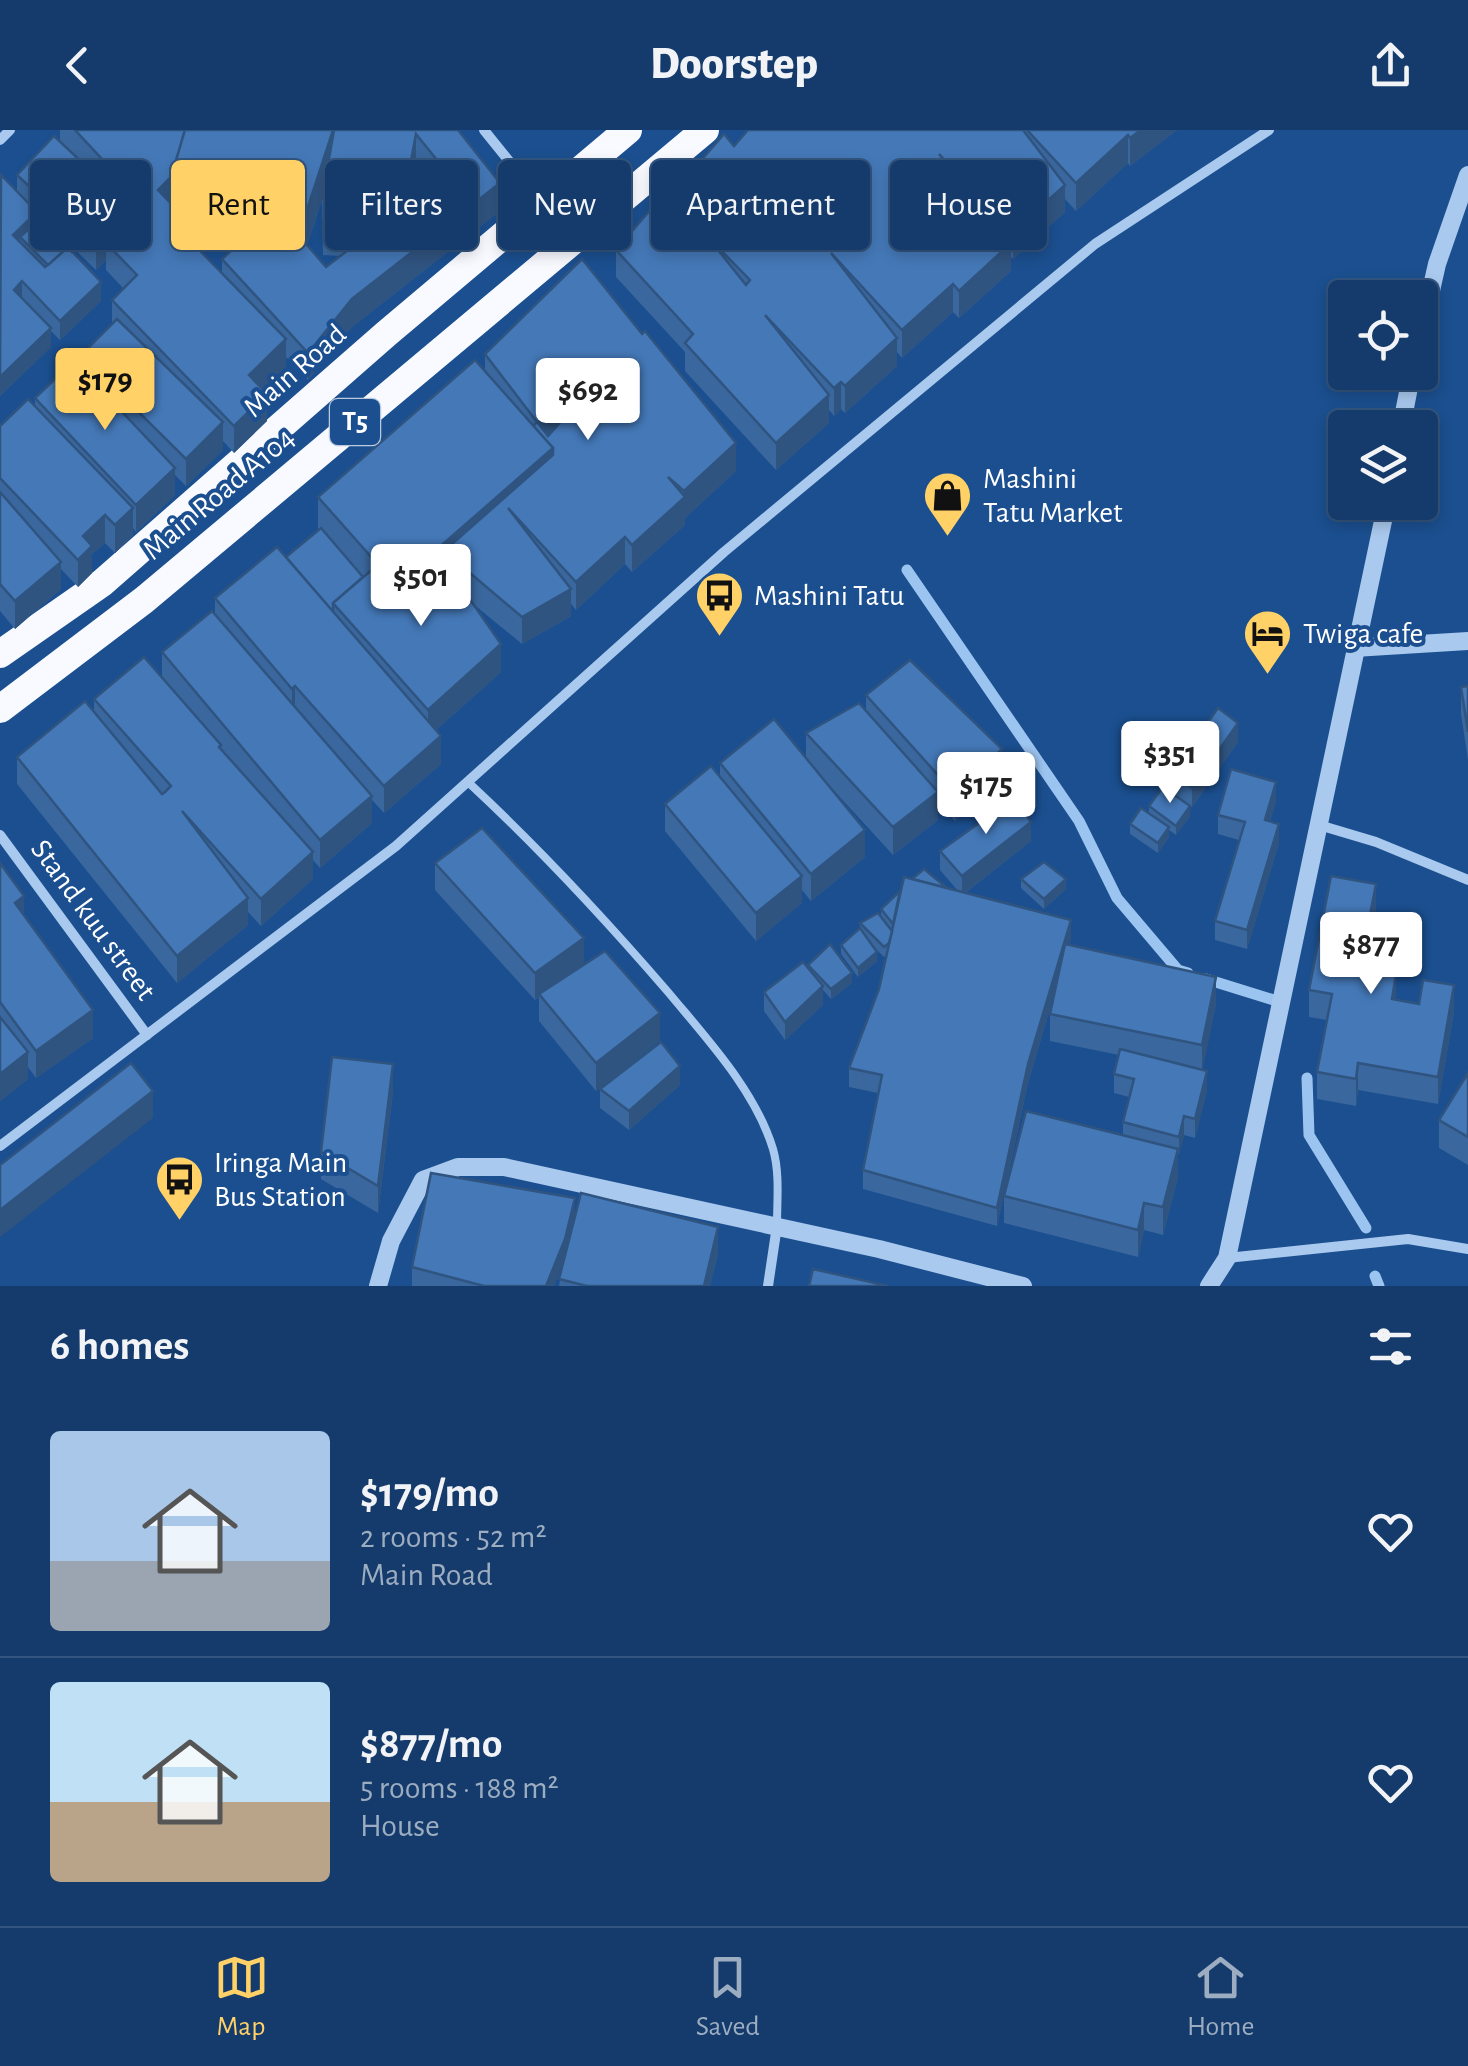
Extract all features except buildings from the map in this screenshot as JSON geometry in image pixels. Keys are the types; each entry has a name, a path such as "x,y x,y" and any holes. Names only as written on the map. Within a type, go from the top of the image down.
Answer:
{"highway":[{"name":"Main Road","path":"593,160 628,130"},
{"name":"Main Road A104","path":"0,709 144,600 705,130"},
{"name":"Main Road","path":"0,654 102,583 498,240"}],"street":[{"path":"0,140 10,130"},
{"path":"484,130 508,160"},
{"path":"0,1146 396,846 724,552 1096,244 1269,130"},
{"path":"1433,280 1468,176"},
{"path":"1208,1286 1228,1258 1383,520"},
{"path":"1354,648 1468,641"},
{"path":"1318,825 1376,842 1468,880"},
{"name":"Stand kuu street","path":"0,835 146,1035"},
{"path":"378,1286 391,1242 423,1180 458,1168 504,1167 777,1226 1023,1286"},
{"path":"768,1286 777,1226"},
{"path":"1228,1258 1408,1239 1468,1249"}],"lane":[{"path":"469,783 534,843 612,927 698,1028 754,1105 774,1152 777,1226"}],"waterway":[{"path":"907,570 1079,821 1117,898 1178,970 1188,973"},
{"path":"1206,979 1274,1000"},
{"path":"1307,1078 1309,1135 1366,1228"},
{"path":"1375,1276 1379,1286"}],"place":[{"name":"Mashini Tatu Market","path":"948,538"},
{"name":"Mashini Tatu","path":"719,638"},
{"name":"Twiga cafe","path":"1268,676"},
{"name":"Iringa Main Bus Station","path":"179,1222"}]}
